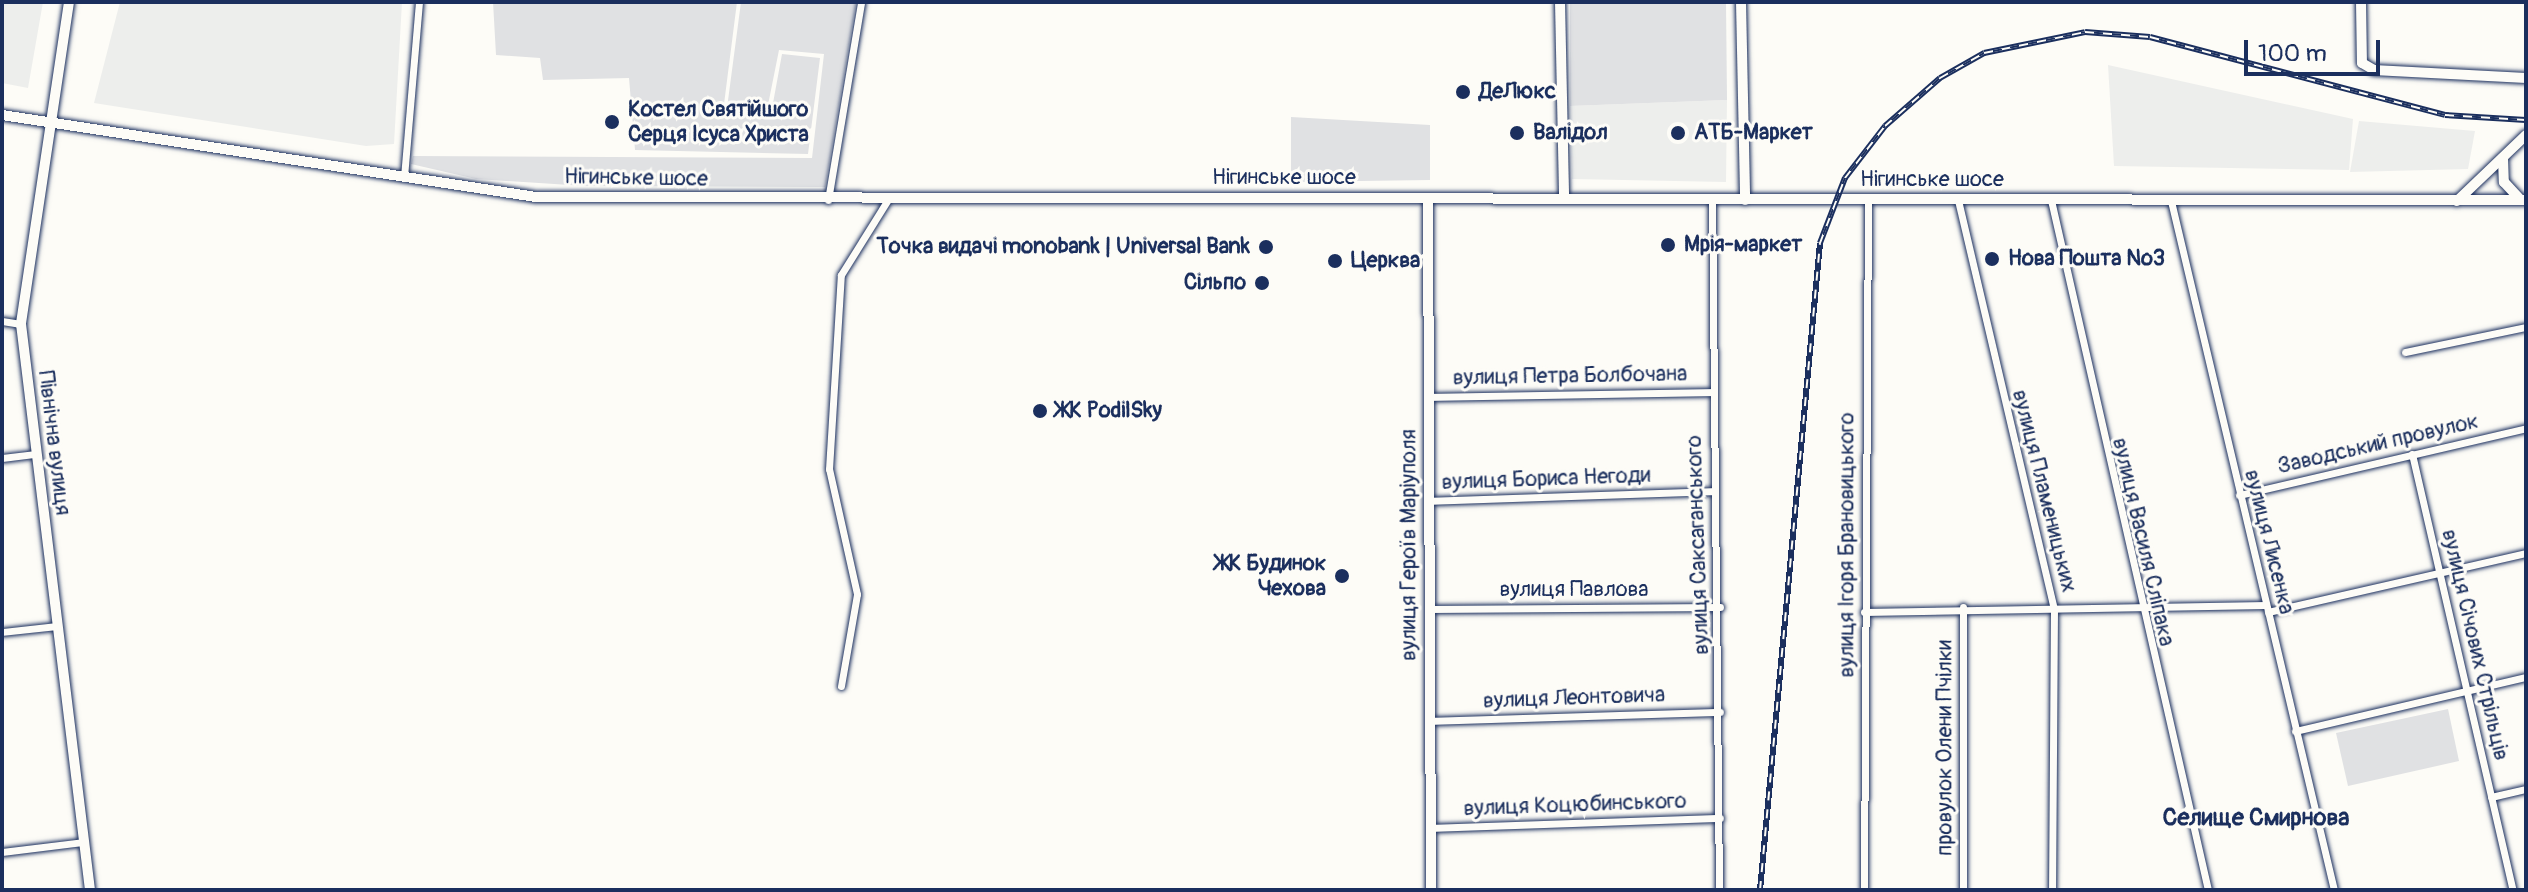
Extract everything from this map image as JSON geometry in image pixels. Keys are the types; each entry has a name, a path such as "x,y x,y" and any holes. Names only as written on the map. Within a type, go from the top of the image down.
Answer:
{"main road":[{"name":"Північна вулиця","path":"69,2 47,122 21,324 90,890"},
{"path":"1560,2 1564,199"},
{"path":"1741,2 1745,200"},
{"path":"2361,2 2362,63 2374,70 2526,78"},
{"name":"Нігинське шосе","path":"2,115 536,197 887,201 2524,200"},
{"path":"2457,201 2526,135"},
{"path":"2503,156 2504,182 2524,200"},
{"name":"вулиця Героїв Маріуполя","path":"1428,199 1431,890"}],"street":[{"path":"404,177 419,2"},
{"path":"828,200 861,2"},
{"name":"вулиця Саксаганського","path":"1712,199 1714,491 1720,607 1719,890"},
{"name":"вулиця Ігоря Брановицького","path":"1864,890 1868,200"},
{"name":"вулиця Пламеницьких","path":"1958,200 2054,609 2052,890"},
{"name":"вулиця Василя Сліпака","path":"2051,200 2138,604 2208,890"},
{"path":"841,686 857,594 829,469 841,275 887,201"},
{"name":"вулиця Лисенка","path":"2171,201 2334,890"},
{"path":"2,321 21,324"},
{"path":"2405,352 2526,327"},
{"name":"вулиця Петра Болбочана","path":"1428,397 1713,392"},
{"name":"Заводський провулок","path":"2239,495 2526,428"},
{"path":"2,458 36,454"},
{"name":"вулиця Січових Стрільців","path":"2412,454 2513,890"},
{"name":"вулиця Бориса Негоди","path":"1428,501 1714,491"},
{"path":"1864,612 1963,607 2054,609 2138,604 2267,608 2526,553"},
{"name":"вулиця Павлова","path":"1429,609 1720,607"},
{"name":"провулок Олени Пчілки","path":"1963,607 1963,890"},
{"path":"2,632 56,626"},
{"path":"2295,731 2466,688 2526,677"},
{"name":"вулиця Леонтовича","path":"1430,721 1720,712"},
{"path":"2491,797 2526,789"},
{"name":"вулиця Коцюбинського","path":"1432,828 1720,818"},
{"path":"2,852 84,842"}],"shaded area":[{"path":"2,2 43,2 28,88 2,83"},
{"path":"120,2 402,2 394,144 366,146 94,103"},
{"path":"493,2 737,2 723,112 771,114 782,54 820,58 808,154 635,150 629,78 543,80 540,58 496,55"},
{"path":"741,2 856,2 825,187 585,186 476,179 411,164 413,156 812,158 824,54 779,50 767,110 727,108"},
{"path":"1570,2 1726,2 1727,100 1570,106"},
{"path":"2108,65 2353,119 2349,170 2114,166"},
{"path":"1727,100 1726,182 1572,179 1570,106"},
{"path":"1291,117 1430,125 1430,180 1291,182"},
{"path":"2359,121 2475,131 2468,169 2350,172"},
{"path":"2448,709 2459,761 2348,786 2336,733"}],"railway":[{"path":"1760,890 1820,243 1845,178 1885,126 1940,78 1984,53 2085,32 2150,37 2445,115 2526,120"}],"place":[{"name":"ДеЛюкс","path":"1463,92"},
{"name":"Костел Святійшого Серця Ісуса Христа","path":"612,122"},
{"name":"Валідол","path":"1517,133"},
{"name":"АТБ-Маркет","path":"1678,133"},
{"name":"Мрія-маркет","path":"1668,245"},
{"name":"Точка видачі monobank | Universal Bank","path":"1266,247"},
{"name":"Нова Пошта №3","path":"1992,259"},
{"name":"Церква","path":"1335,261"},
{"name":"Сільпо","path":"1262,283"},
{"name":"ЖК PodilSky","path":"1040,411"},
{"name":"ЖК Будинок Чехова","path":"1342,576"}],"district":[{"name":"Селище Смирнова","path":"2256,818"}]}
